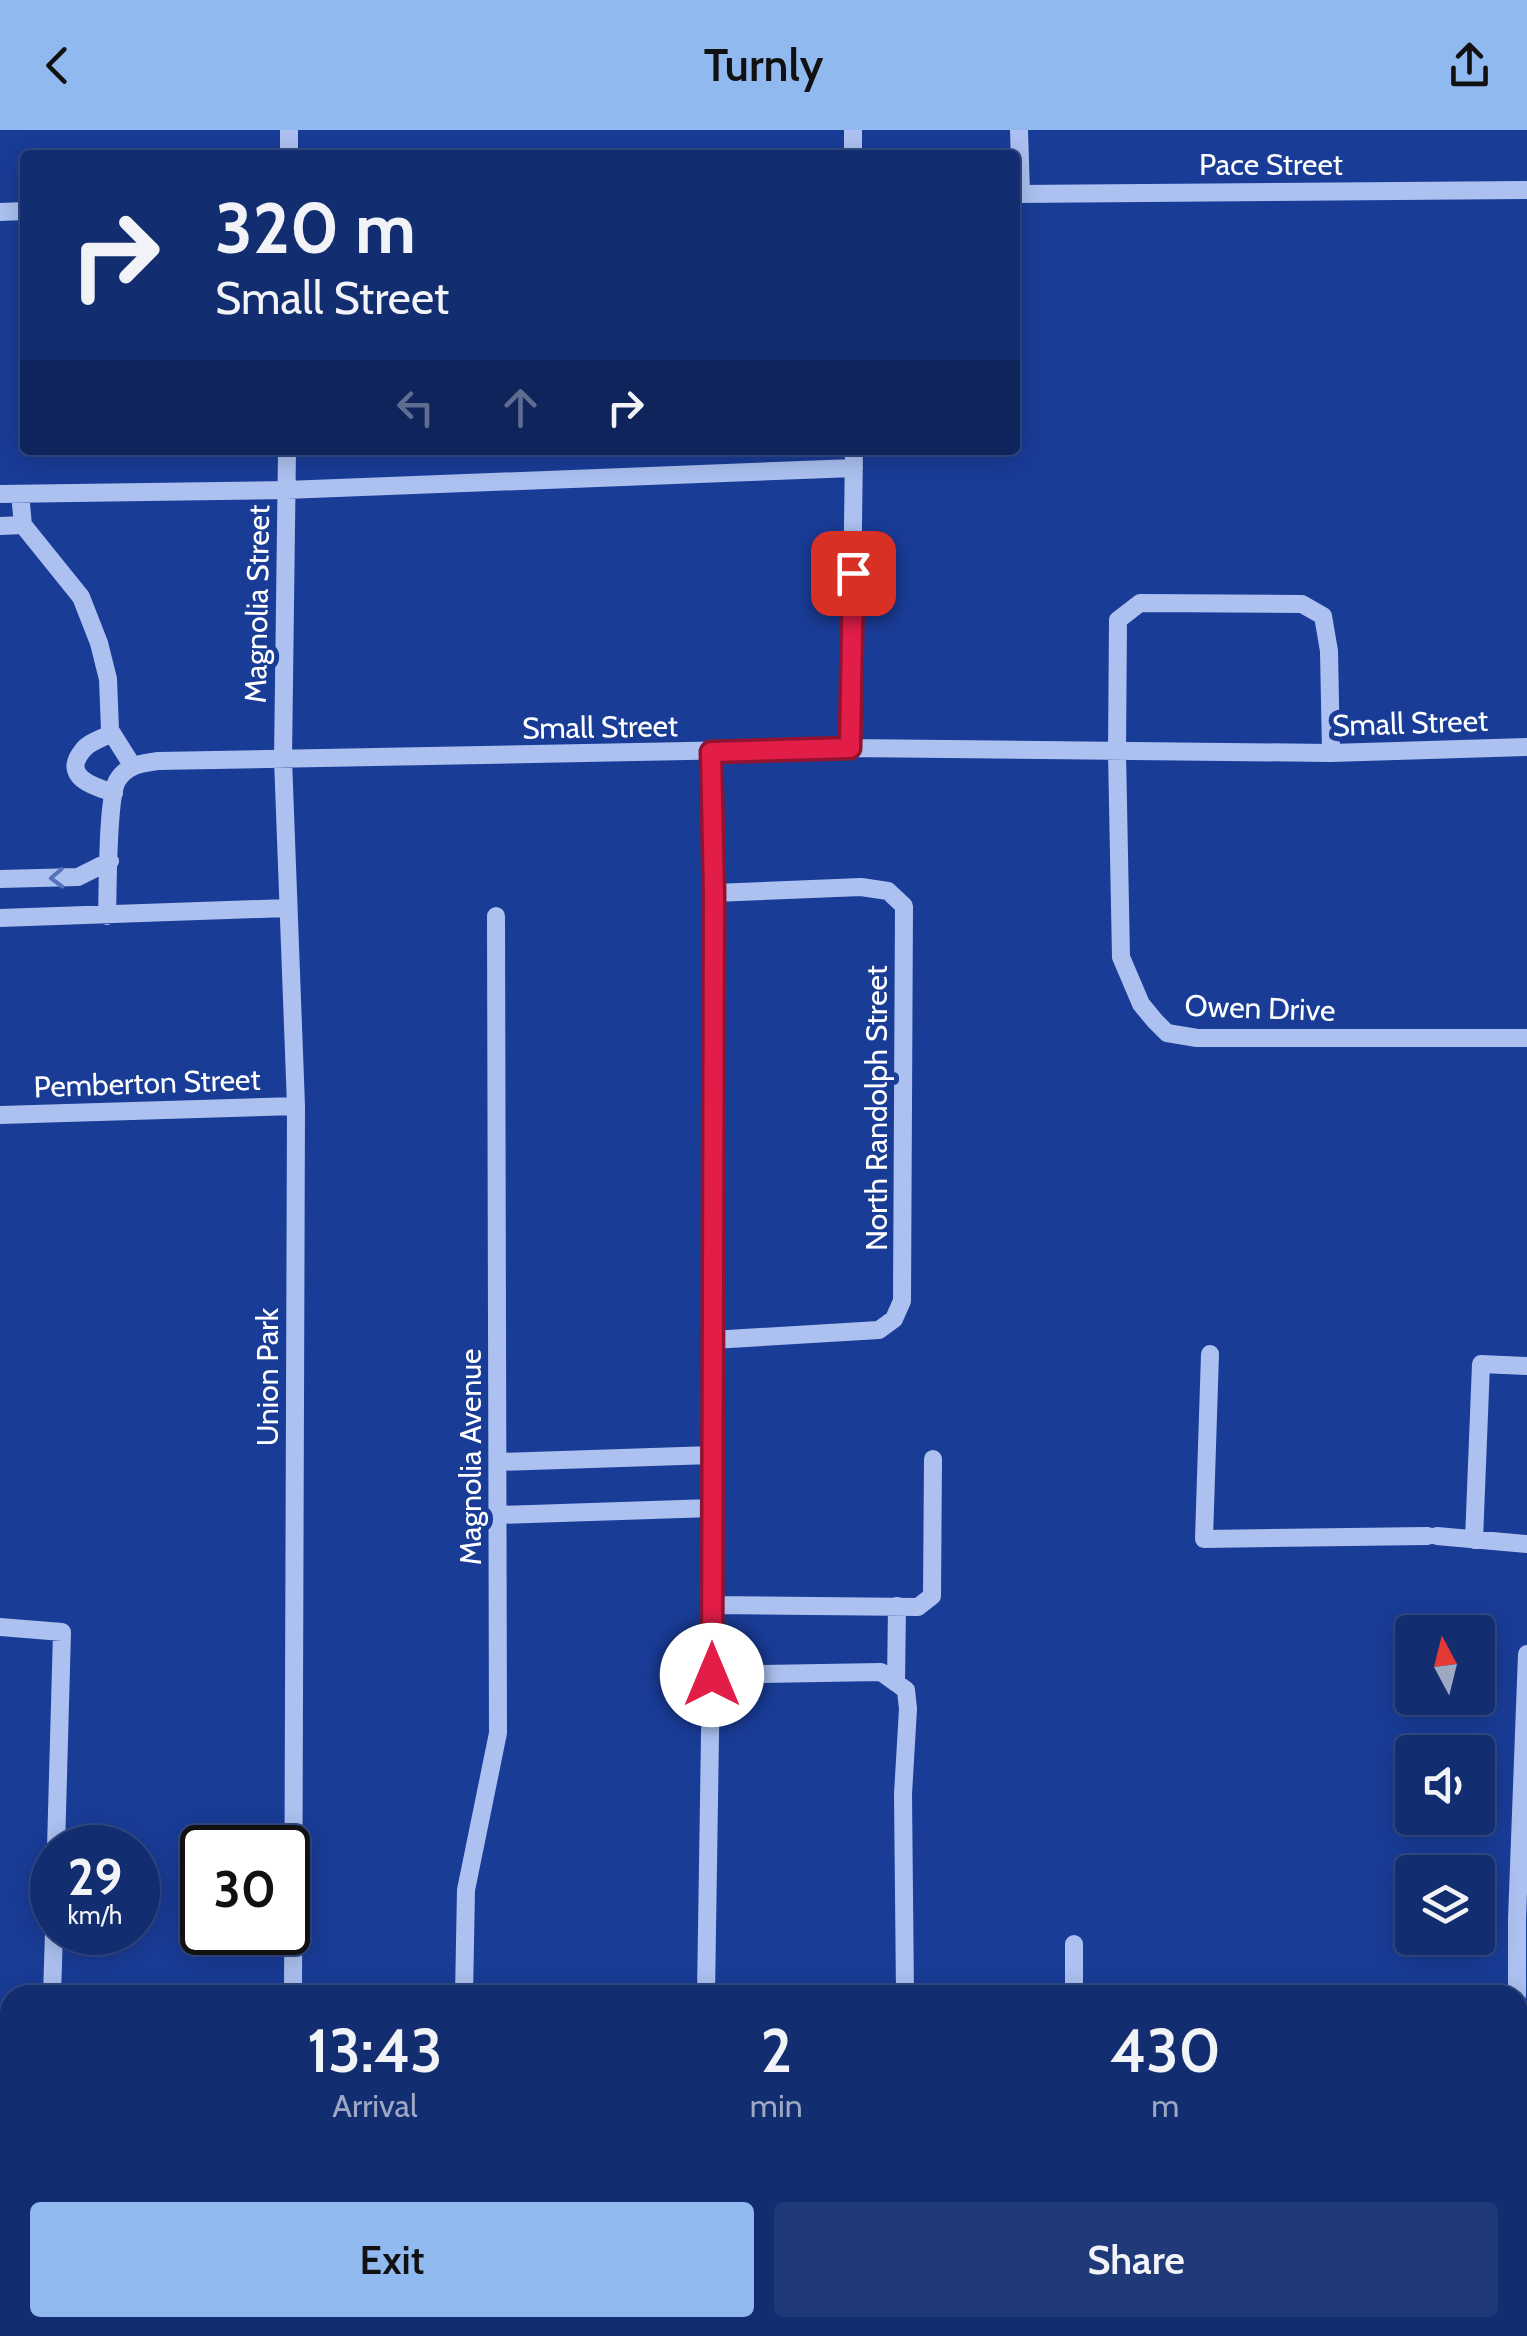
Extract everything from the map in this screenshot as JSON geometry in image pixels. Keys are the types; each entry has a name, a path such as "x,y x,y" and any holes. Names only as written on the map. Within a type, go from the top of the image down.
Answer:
{"street":[{"name":"Pace Street","path":"1020,194 1527,190"},
{"name":"Magnolia Street","path":"283,759 287,455"},
{"path":"0,494 286,490 854,459 850,748"},
{"path":"20,494 23,525 80,596 99,643 108,680 112,733 132,765 117,781 114,793 107,916"},
{"path":"0,526 23,525"},
{"path":"1117,752 1118,620 1140,603 1302,604 1323,616 1329,651 1331,753"},
{"path":"112,733 84,748 76,762 77,774 86,785 114,793"},
{"name":"Small Street","path":"132,765 158,760 850,748 1331,753 1527,747"},
{"path":"706,1985 712,1675 711,752"},
{"name":"Owen Drive","path":"1117,752 1121,957 1141,1004 1167,1033 1197,1038 1527,1038"},
{"name":"Union Park","path":"283,759 296,1106 293,1985"},
{"path":"0,879 78,878 110,861"},
{"name":"North Randolph Street","path":"712,1340 879,1330 894,1319 902,1301 904,906 888,891 860,888 714,893"},
{"path":"0,918 287,908"},
{"name":"Magnolia Avenue","path":"464,1985 466,1890 498,1733 496,916"},
{"name":"Pemberton Street","path":"0,1115 296,1106"},
{"path":"1210,1354 1204,1539 1432,1536 1527,1544"},
{"path":"1474,1540 1481,1364 1527,1366"},
{"path":"498,1462 712,1455"},
{"path":"712,1605 918,1606 932,1596 933,1460"},
{"path":"498,1515 712,1508"},
{"path":"896,1682 897,1606"},
{"path":"0,1627 62,1632 57,1825"},
{"path":"1517,1985 1527,1654"},
{"path":"712,1675 881,1672 906,1690 905,1985"},
{"path":"1074,1944 1074,1985"},
{"path":"52,1985 53,1955"}],"route":[{"path":"712,1675 711,752 850,748 853,573"}]}
